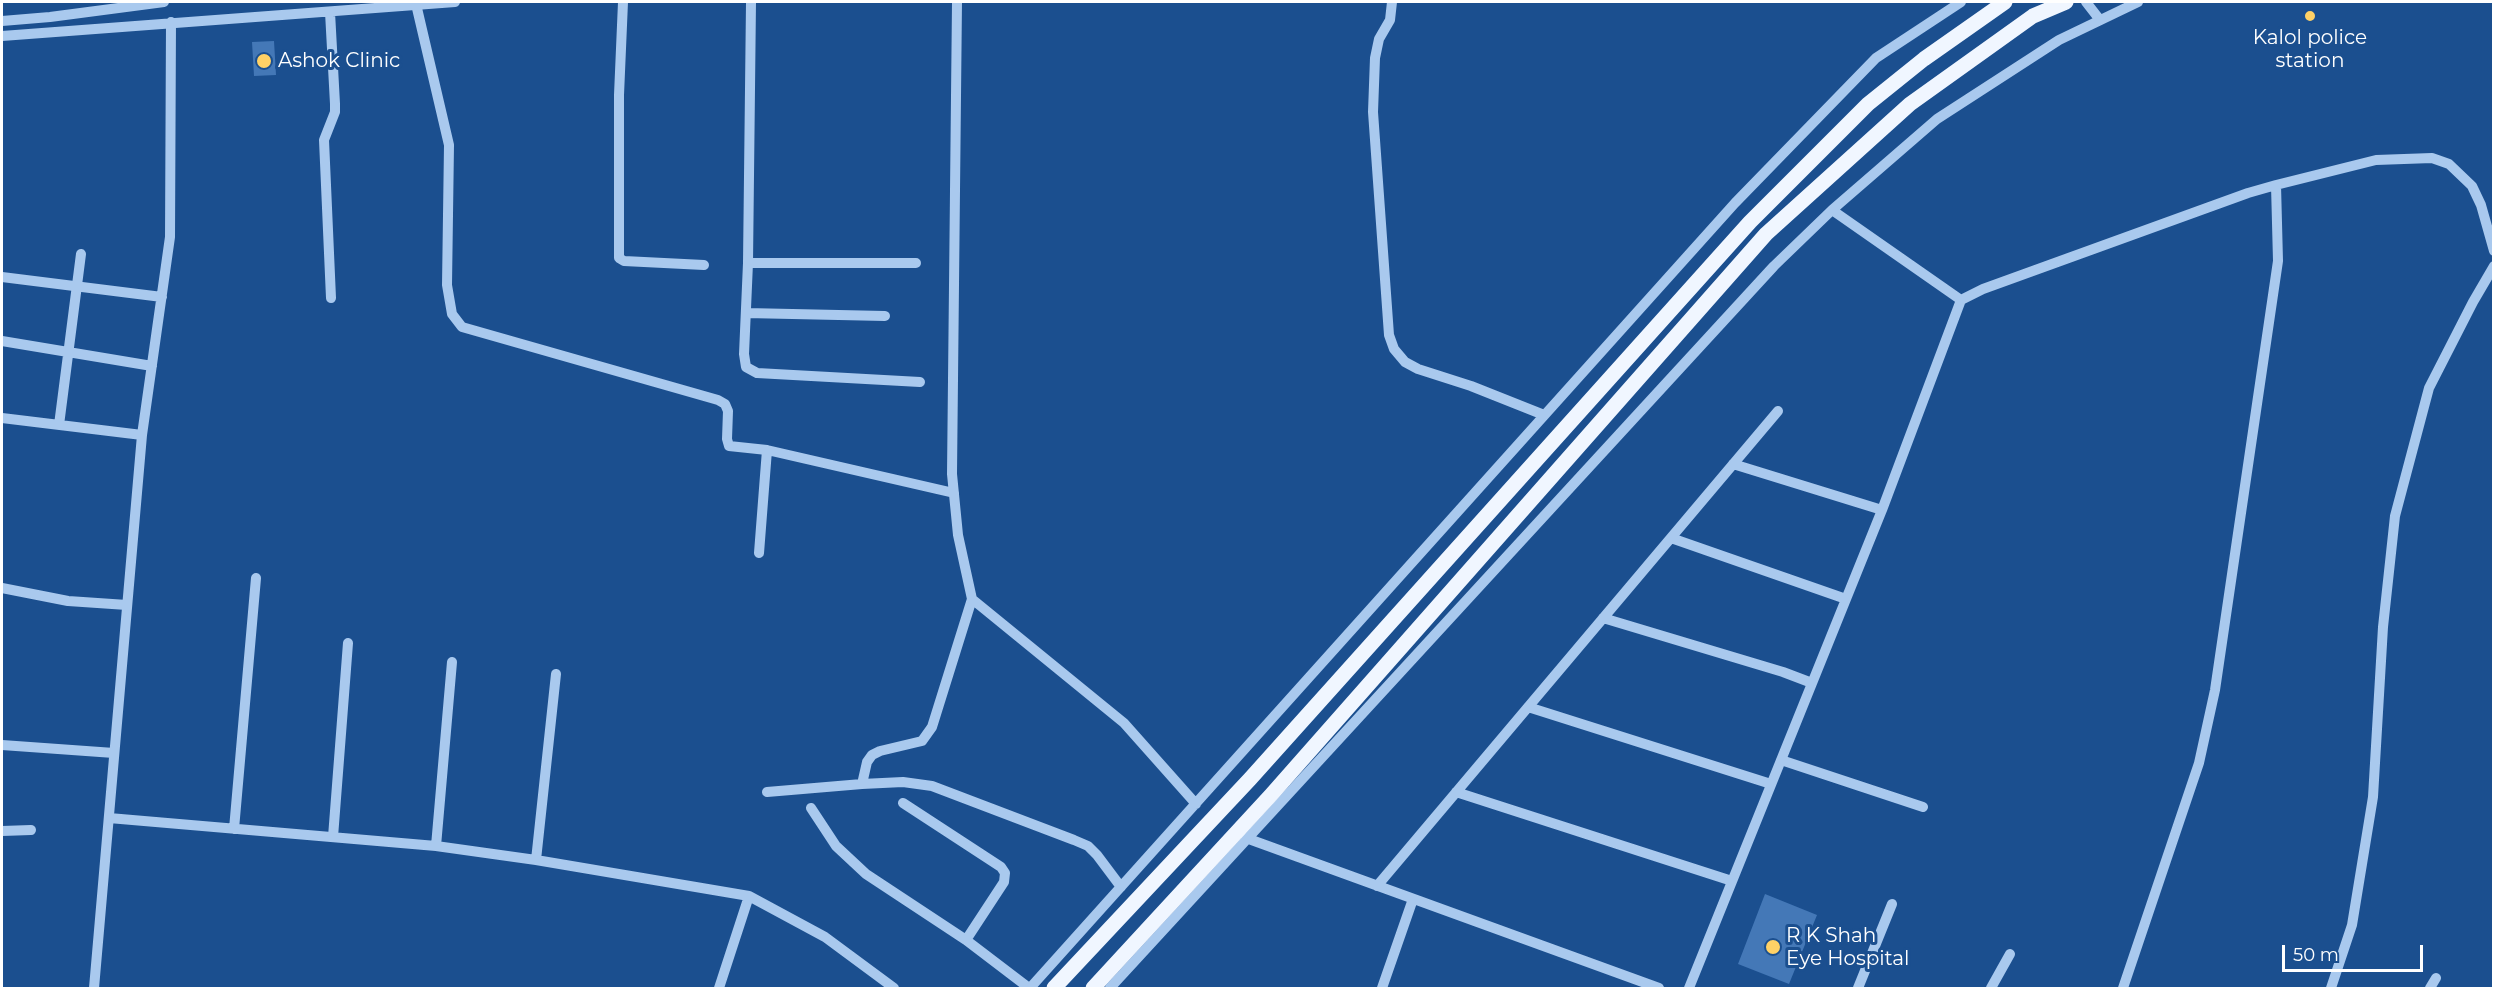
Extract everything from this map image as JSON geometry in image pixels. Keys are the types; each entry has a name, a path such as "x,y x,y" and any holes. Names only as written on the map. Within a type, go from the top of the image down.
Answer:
{"main road":[{"path":"1054,988 1250,779 1750,222 1868,104 1924,59 2005,2"},
{"path":"1093,988 1270,795 1766,234 1910,104 2033,16 2066,2"}],"street":[{"path":"2,21 164,2"},
{"path":"2,36 455,2"},
{"path":"622,2 619,95 619,258 624,261 704,265"},
{"path":"751,2 748,263 744,354 749,370 757,373 920,382"},
{"path":"862,784 867,762 872,755 922,741 928,735 958,650 972,599 958,535 952,474 953,203 957,2"},
{"path":"1392,2 1390,20 1379,39 1375,58 1373,112 1389,335 1394,349 1405,362 1418,369 1472,386 1544,416"},
{"path":"2086,2 2100,20"},
{"path":"1110,988 1774,266 1832,210 1937,119 2059,40 2133,2"},
{"path":"811,808 836,846 866,874 966,940 1030,988 1735,203 1876,58 1955,3"},
{"path":"416,4 449,145 447,285 452,314 462,327 718,400 725,404 728,411 729,446 767,450 954,494"},
{"path":"330,12 335,112 324,140 331,298"},
{"path":"94,988 142,435 170,237 171,22"},
{"path":"1689,988 1882,510 1960,300 2005,281 2248,193 2376,160 2432,158 2449,164 2472,186 2481,205 2493,251"},
{"path":"2123,988 2199,763 2215,690 2278,261 2276,185"},
{"path":"1832,210 1960,300"},
{"path":"59,425 81,254"},
{"path":"748,263 916,263"},
{"path":"2331,988 2352,925 2373,797 2383,627 2395,516 2429,388 2493,266"},
{"path":"2,277 77,284 162,297"},
{"path":"746,313 885,316"},
{"path":"2,341 152,366"},
{"path":"1377,886 1778,411"},
{"path":"2,418 142,435"},
{"path":"759,553 767,450"},
{"path":"1733,464 1882,510"},
{"path":"1671,538 1846,599"},
{"path":"234,829 256,578"},
{"path":"2,588 68,601 127,605"},
{"path":"972,599 1124,723 1196,804"},
{"path":"1603,618 1783,672 1812,683"},
{"path":"333,837 348,643"},
{"path":"436,846 452,662"},
{"path":"536,860 556,674"},
{"path":"1528,707 1771,784"},
{"path":"2,745 114,753"},
{"path":"1781,760 1923,807"},
{"path":"767,792 903,782 932,786 1088,846 1121,887"},
{"path":"1456,792 1732,881"},
{"path":"903,803 1001,867 1005,873 1004,882 966,940"},
{"path":"109,818 436,846 536,860 749,896 825,937 894,988"},
{"path":"2,831 31,830"},
{"path":"1246,838 1646,986 1659,988"},
{"path":"719,988 749,896"},
{"path":"1382,988 1413,899"},
{"path":"1858,988 1892,904"},
{"path":"1991,988 2010,954"},
{"path":"2430,988 2436,978"}],"building":[{"path":"274,41 276,75 254,76 252,42"},
{"path":"1765,894 1817,915 1789,984 1738,964"}],"place":[{"name":"Kalol police station","path":"2310,16"},
{"name":"Ashok Clinic","path":"264,61"},
{"name":"R K Shah Eye Hospital","path":"1773,947"}]}
